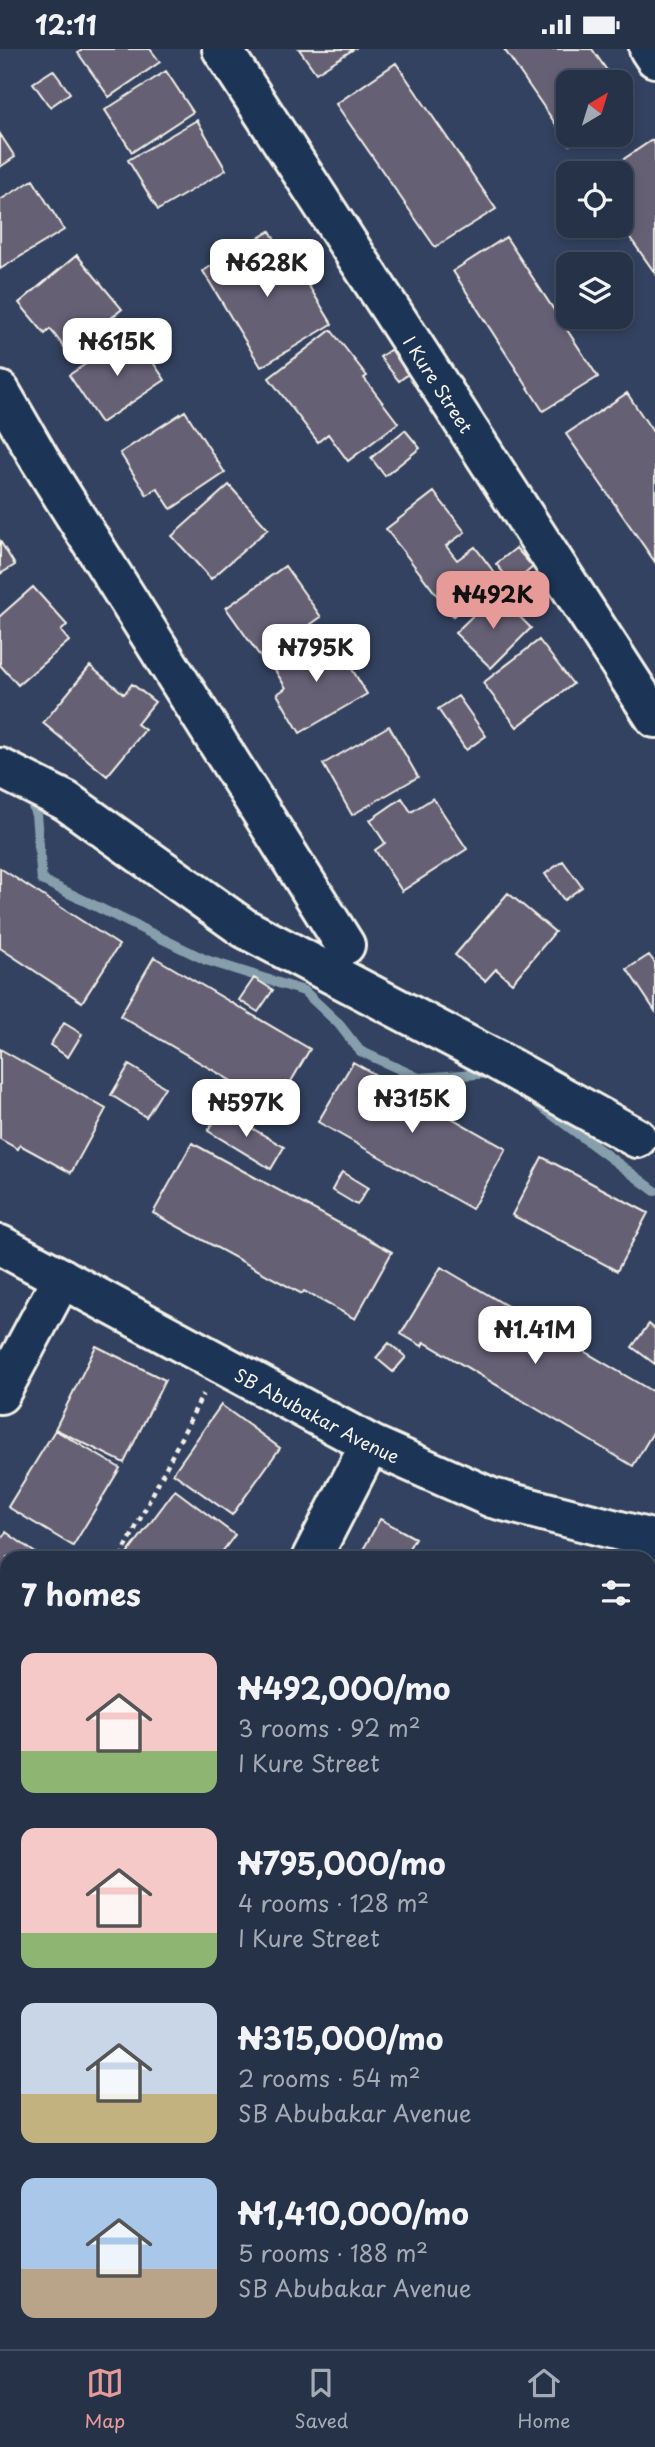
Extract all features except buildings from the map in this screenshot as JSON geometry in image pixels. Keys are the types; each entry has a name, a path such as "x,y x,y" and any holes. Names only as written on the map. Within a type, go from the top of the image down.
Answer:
{"street":[{"name":"I Kure Street","path":"222,49 655,718"},
{"path":"649,49 655,58"},
{"path":"0,391 47,472 345,945"},
{"path":"0,768 66,801 244,928 496,1060 637,1138"},
{"name":"SB Abubakar Avenue","path":"0,1245 370,1444 492,1498 655,1540"},
{"path":"0,1394 62,1277"},
{"path":"316,1551 370,1444"}],"path":[{"path":"124,1551 219,1362"}],"waterway":[{"path":"29,795 36,815 42,880 206,960 304,991 338,1023 360,1051 419,1078 491,1073"},
{"path":"538,1104 655,1191"}]}
